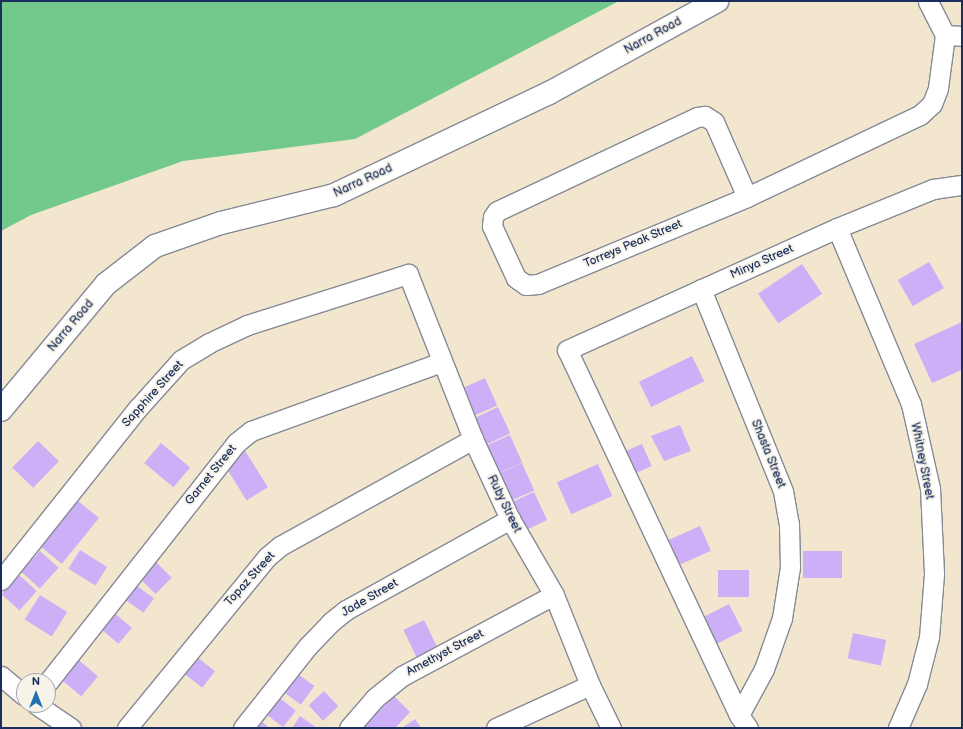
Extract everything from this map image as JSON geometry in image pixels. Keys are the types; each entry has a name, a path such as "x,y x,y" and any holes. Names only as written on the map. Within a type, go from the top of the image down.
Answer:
{"street":[{"name":"Narra Road","path":"1,410 106,284 155,246 221,222 334,195 549,93 717,1"},
{"name":"Torreys Peak Street","path":"747,197 714,122 705,116 697,117 664,131 497,211 493,218 492,226 516,278 526,285 538,284 747,197 920,115 932,104 954,35 928,1"},
{"name":"Minya Street","path":"744,721 567,350 837,228 933,189 962,185"},
{"name":"Whitney Street","path":"837,228 911,404 930,488 934,574 930,637 918,684 898,728"},
{"name":"Ruby Street","path":"408,274 473,439 510,519 554,595 590,686 611,728"},
{"name":"Sapphire Street","path":"1,580 138,408 181,360 209,343 247,325 408,274"},
{"name":"Shasta Street","path":"701,289 783,491 789,524 790,567 782,618 744,721"},
{"name":"Garnet Street","path":"55,673 236,443 251,431 442,362"},
{"name":"Topaz Street","path":"127,728 267,557 280,546 473,439"},
{"name":"Jade Street","path":"243,728 308,646 331,622 346,610 510,519"},
{"name":"Amethyst Street","path":"349,728 374,698 402,676 554,595"},
{"path":"1,676 16,688"},
{"path":"496,728 590,686"},
{"path":"49,713 71,728"}],"green space":[{"path":"1,1 619,1 355,139 183,161 31,215 1,231"}],"building":[{"path":"929,262 944,288 913,306 898,280"},
{"path":"802,264 822,294 778,323 758,294"},
{"path":"962,322 962,370 932,383 914,344"},
{"path":"692,356 704,381 651,407 639,382"},
{"path":"485,378 497,405 470,418 458,390"},
{"path":"498,407 510,433 483,446 471,420"},
{"path":"680,425 691,451 664,461 651,436"},
{"path":"510,435 522,462 496,474 484,447"},
{"path":"38,441 59,461 33,488 12,468"},
{"path":"161,443 190,467 173,487 144,463"},
{"path":"642,444 652,466 635,473 626,451"},
{"path":"244,449 268,487 247,500 223,462"},
{"path":"522,463 534,490 508,502 496,475"},
{"path":"598,464 612,496 571,514 557,482"},
{"path":"534,492 547,520 522,532 509,504"},
{"path":"78,501 99,518 62,564 41,547"},
{"path":"700,526 711,551 674,567 663,542"},
{"path":"80,550 107,567 95,586 68,569"},
{"path":"40,551 59,568 40,589 21,572"},
{"path":"803,551 842,551 842,578 803,578"},
{"path":"154,560 172,578 155,594 138,576"},
{"path":"718,570 749,570 749,597 718,597"},
{"path":"19,575 37,591 19,610 2,594"},
{"path":"133,583 154,598 143,613 122,598"},
{"path":"40,595 67,612 52,637 25,620"},
{"path":"729,604 743,631 709,648 695,621"},
{"path":"112,611 132,628 118,644 99,627"},
{"path":"424,620 437,647 416,657 403,630"},
{"path":"853,633 886,640 881,666 848,658"},
{"path":"193,654 215,671 202,688 180,671"},
{"path":"75,657 98,676 81,696 58,677"},
{"path":"295,672 314,686 301,705 281,691"},
{"path":"324,691 338,706 323,721 309,705"},
{"path":"277,696 296,711 283,727 264,713"},
{"path":"394,696 410,712 395,728 362,728"},
{"path":"300,716 317,728 292,728"},
{"path":"259,719 269,728 250,728"},
{"path":"415,719 421,728 402,728"}]}
